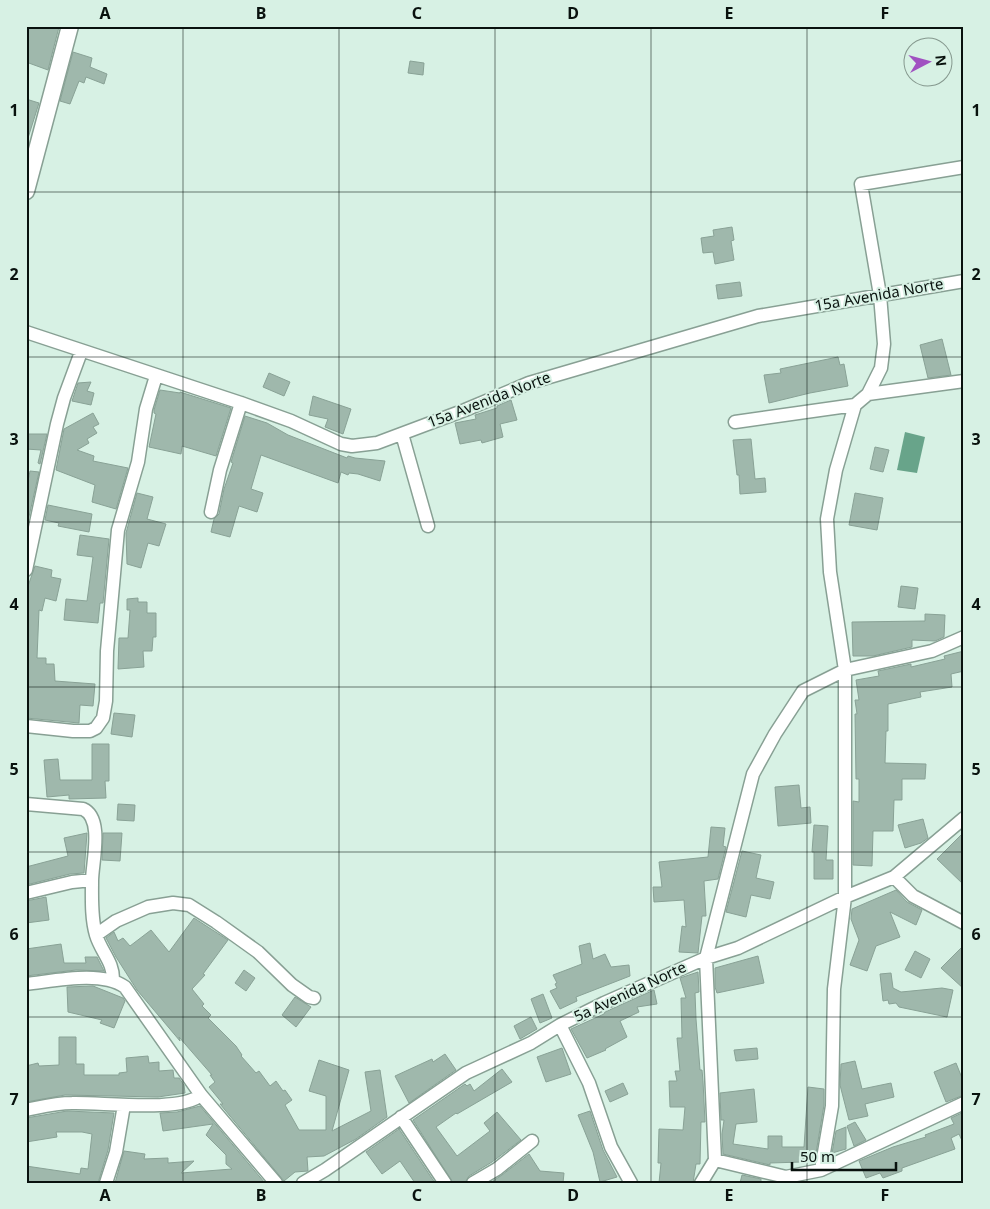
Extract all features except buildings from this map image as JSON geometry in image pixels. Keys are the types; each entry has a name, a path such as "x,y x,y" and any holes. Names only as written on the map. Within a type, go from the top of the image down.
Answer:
{"street":[{"path":"26,191 28,174 70,26"},
{"path":"735,422 854,405 868,394 881,368 884,344 880,295 861,184 964,167"},
{"name":"15a Avenida Norte","path":"26,332 81,352 241,402 291,421 341,444 352,446 377,443 465,410 529,383 636,350 758,316 964,281"},
{"path":"26,570 57,424 64,398 81,352"},
{"path":"26,726 82,732 96,728 103,718 106,701 107,651 118,530 138,462 146,409 156,376"},
{"path":"868,394 964,381"},
{"path":"211,512 220,470 241,402"},
{"path":"821,1170 832,1106 834,989 845,897 845,670 830,572 827,519 836,470 854,405"},
{"path":"402,434 428,526"},
{"path":"701,1183 715,1160 706,958 753,774 775,734 803,691 845,670 932,651 964,637"},
{"path":"26,804 71,807 88,811 92,816 95,830 92,880 96,935 112,966 113,981"},
{"name":"5a Avenida Norte","path":"303,1183 325,1170 466,1073 532,1043 604,1003 706,958 738,948 845,897 894,877 964,818"},
{"path":"894,877 913,896 964,923"},
{"path":"26,893 72,882 92,880"},
{"path":"96,935 116,921 148,907 173,903 189,906 216,922 258,952 292,985 309,997 314,998"},
{"path":"26,984 82,978 113,981 124,987 201,1095 276,1183"},
{"path":"560,1026 589,1083 611,1147 631,1183"},
{"path":"26,1110 60,1103 124,1105 182,1103 191,1101 201,1095"},
{"path":"715,1160 786,1177 821,1170 964,1103"},
{"path":"106,1183 116,1152 124,1105"},
{"path":"402,1117 445,1183"},
{"path":"478,1182 532,1141"}],"shaded area":[{"path":"905,432 925,437 917,473 897,470"}]}
